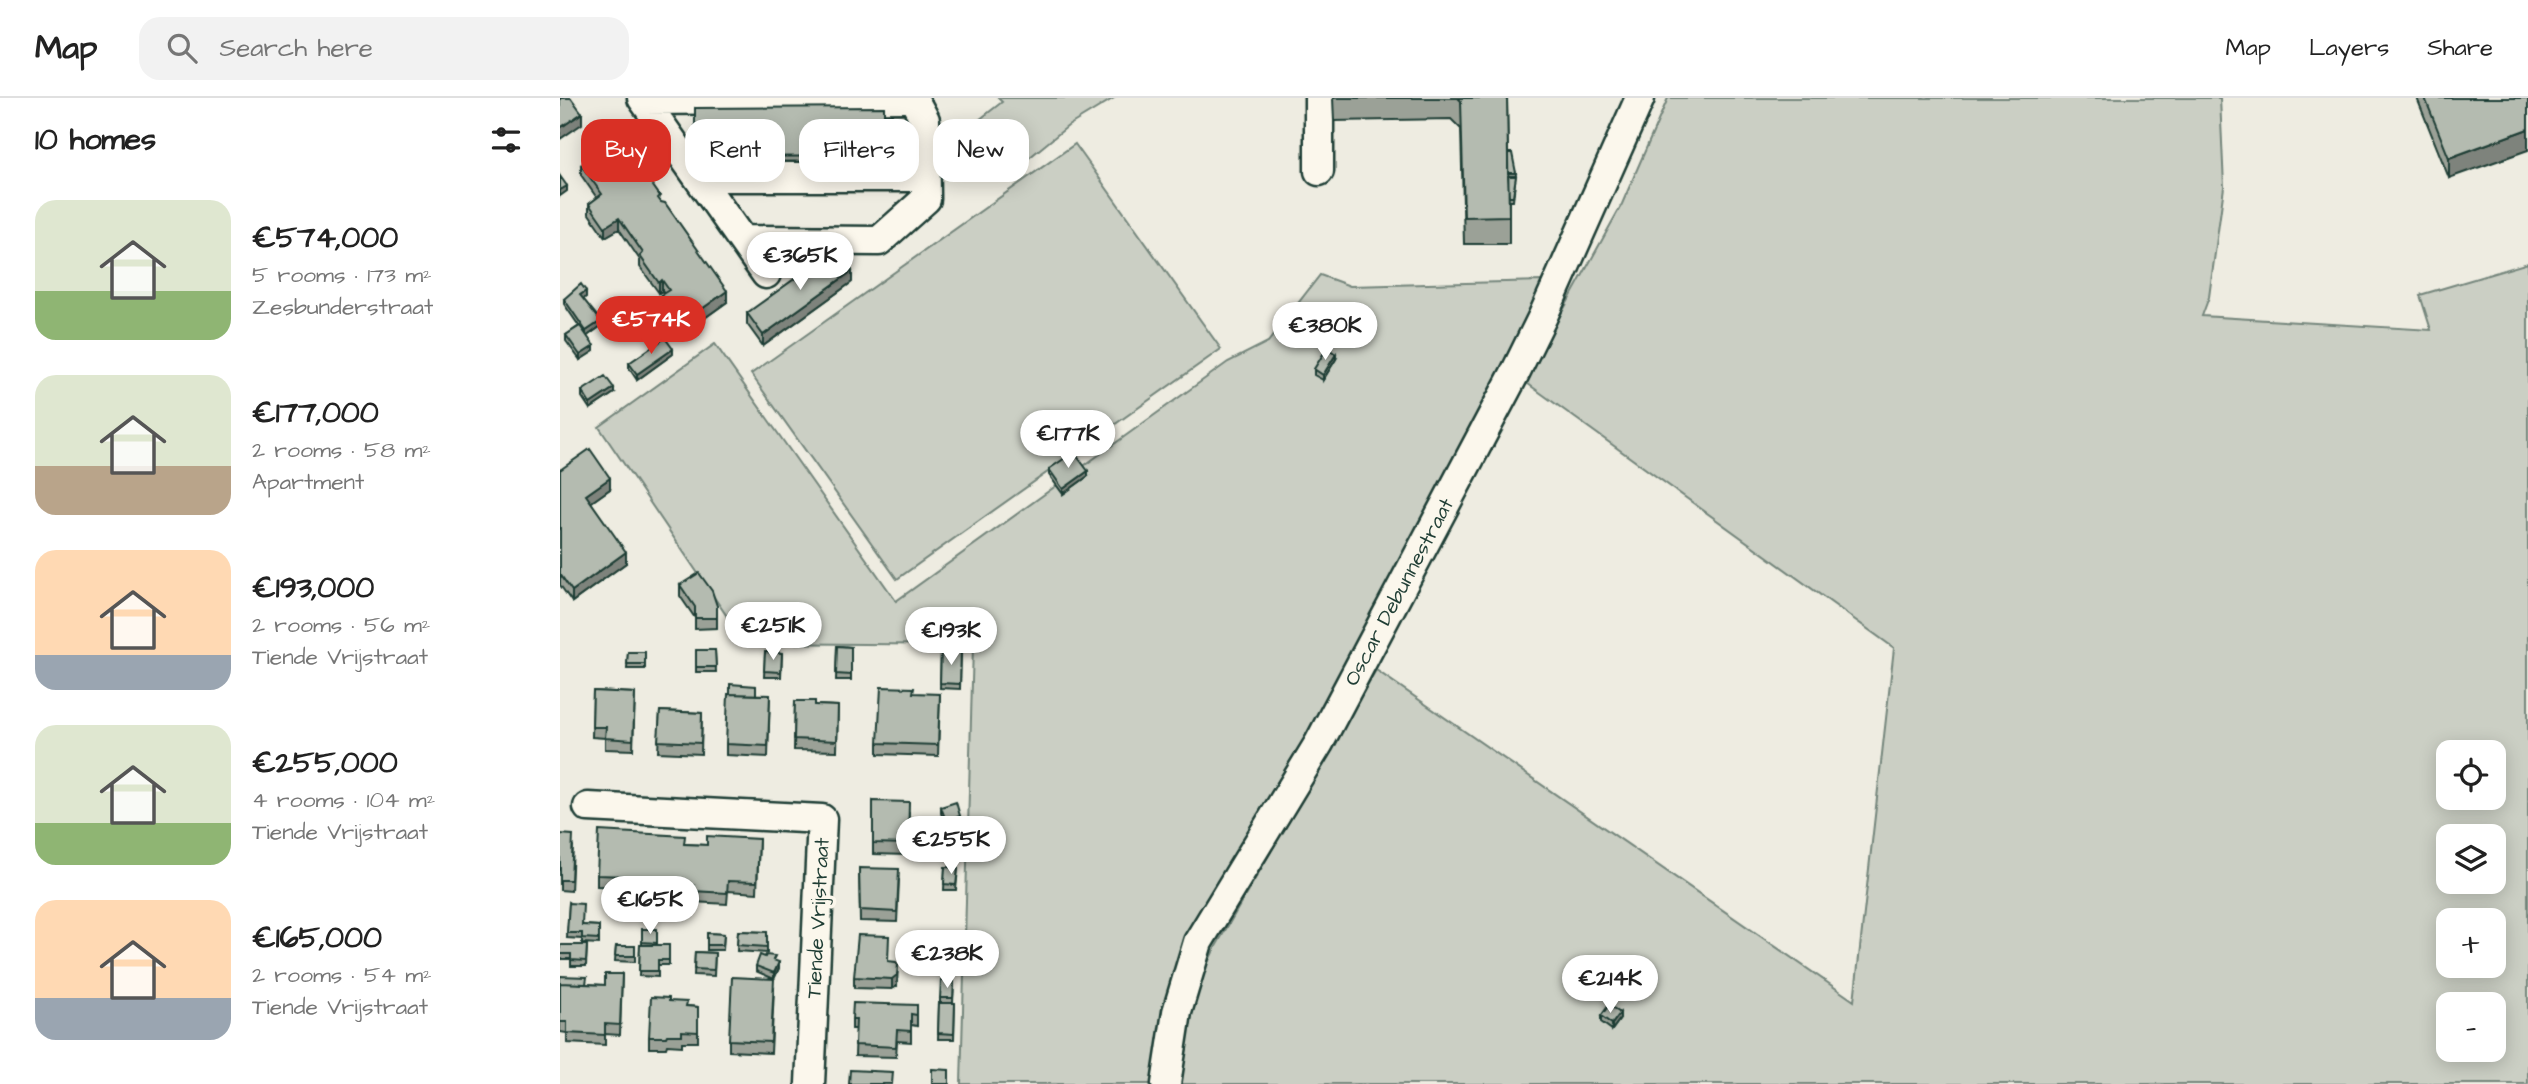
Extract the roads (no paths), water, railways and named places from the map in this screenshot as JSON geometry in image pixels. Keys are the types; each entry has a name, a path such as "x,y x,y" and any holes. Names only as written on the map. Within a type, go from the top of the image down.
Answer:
{"street":[{"path":"643,99 904,98"},
{"path":"742,240 879,241 926,199 925,120 914,98"},
{"path":"1319,98 1319,171"},
{"name":"Oscar Debunnestraat","path":"1166,1084 1177,1012 1198,943 1319,743 1515,373 1640,98"},
{"path":"643,99 685,159"},
{"path":"785,177 925,177"},
{"path":"701,182 766,274"},
{"name":"Tiende Vrijstraat","path":"588,807 822,818 810,1084"}]}
